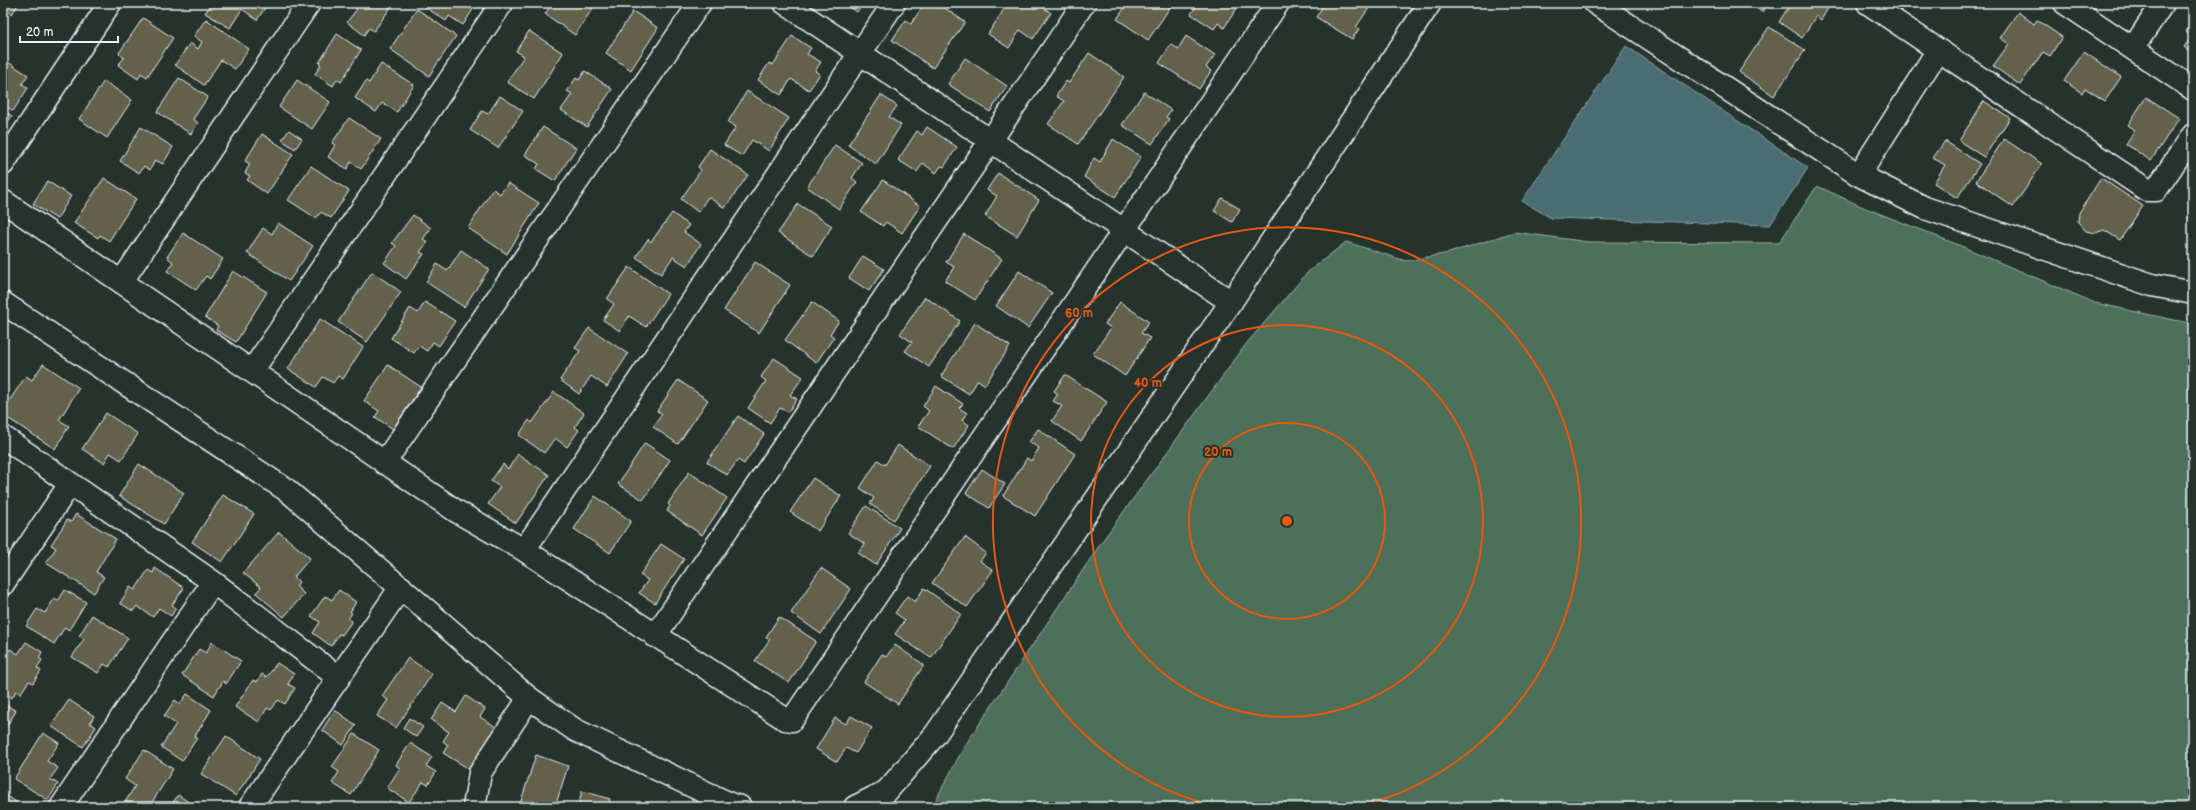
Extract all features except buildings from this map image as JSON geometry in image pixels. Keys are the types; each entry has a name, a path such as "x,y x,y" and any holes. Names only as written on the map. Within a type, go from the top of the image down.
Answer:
{"street":[{"path":"3,164 110,3"},
{"path":"122,281 309,3"},
{"path":"252,371 502,3"},
{"path":"384,463 700,3"},
{"path":"785,3 1231,302"},
{"path":"524,550 894,3"},
{"path":"655,636 1084,3"},
{"path":"3,201 456,511 524,550 785,719 792,720 1278,3"},
{"path":"855,807 887,791 935,735 1231,302 1430,3"},
{"path":"1596,3 1859,175 1925,208 2152,285 2193,293"},
{"path":"1868,3 2147,190 2156,190 2193,135"},
{"path":"2066,3 2193,89"},
{"path":"2133,48 2163,3"},
{"path":"1859,175 1938,50"},
{"path":"3,303 288,491 529,698 575,730 732,805 740,807"},
{"path":"3,437 213,582 339,678"},
{"path":"3,584 70,484"},
{"path":"61,807 213,582"},
{"path":"250,807 401,587"},
{"path":"474,807 480,773 529,698"}],"green space":[{"path":"1817,186 1863,207 1961,246 2095,303 2193,324 2193,807 932,807 964,747 1103,540 1247,343 1308,272 1346,242 1406,261 1449,253 1514,232 1589,242 1779,243"}],"water":[{"path":"1626,46 1808,168 1770,225 1551,218 1522,201"}]}
